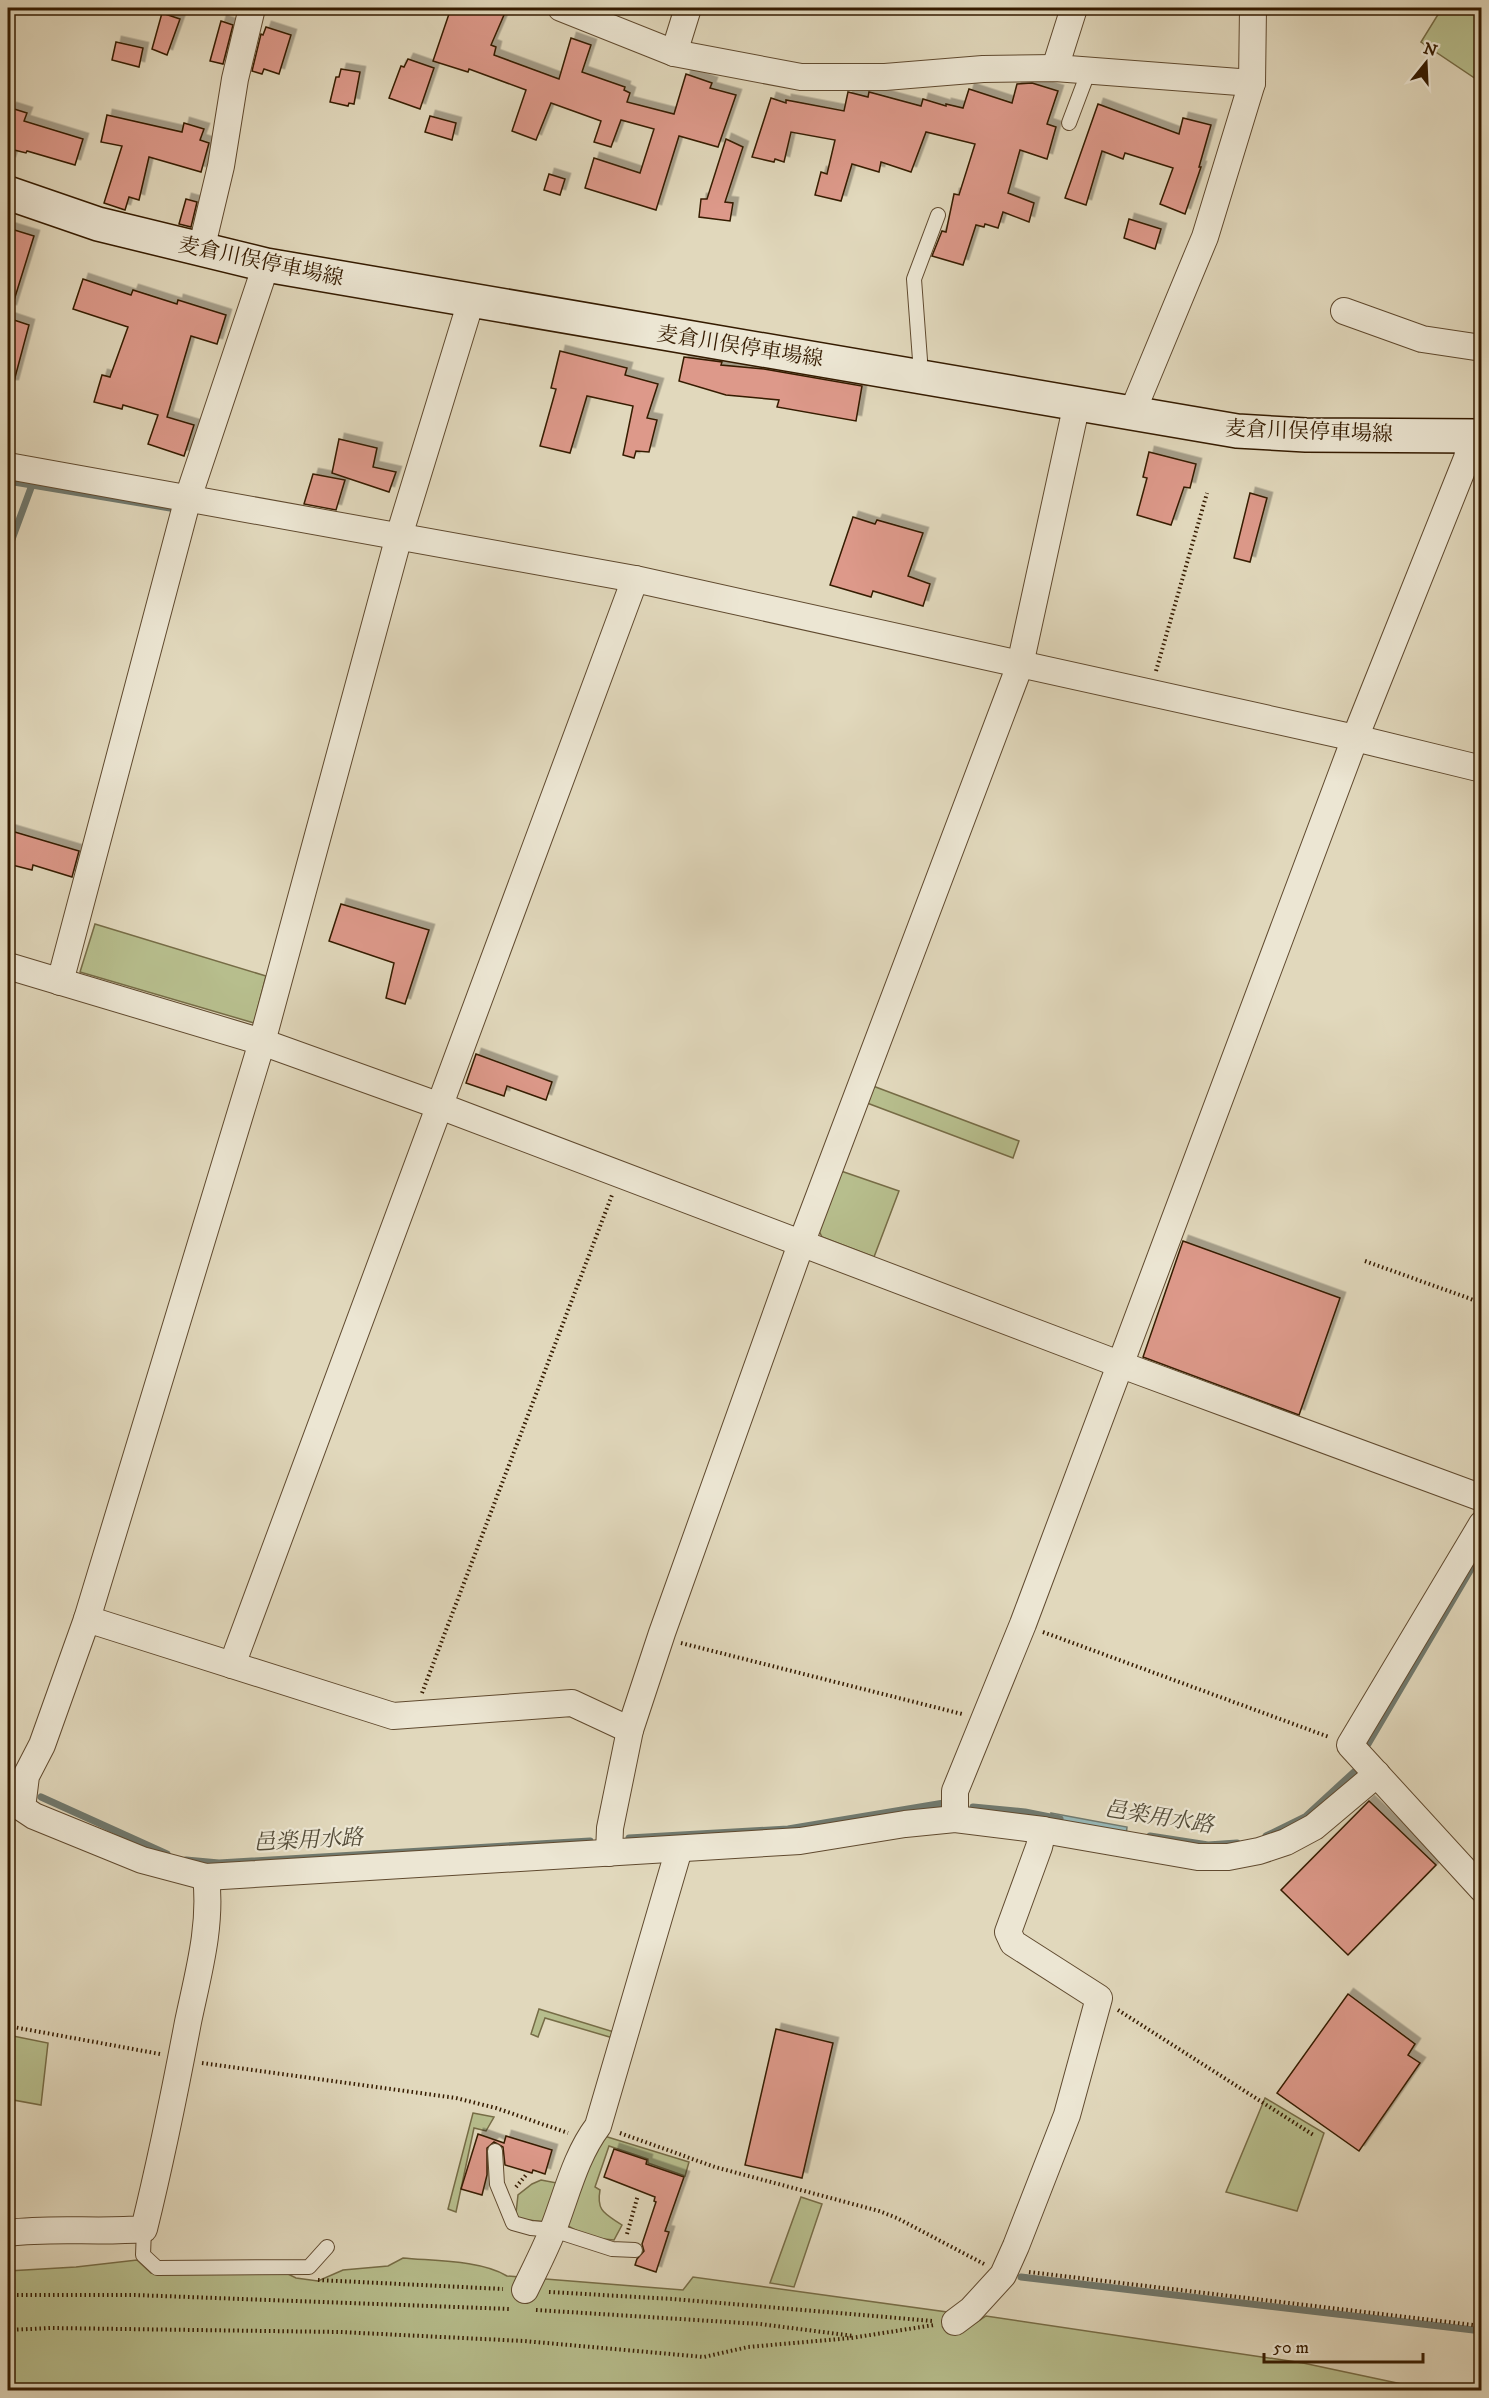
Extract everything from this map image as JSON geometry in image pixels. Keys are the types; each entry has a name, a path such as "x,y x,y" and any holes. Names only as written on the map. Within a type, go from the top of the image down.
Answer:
{"main road":[{"name":"麦倉川俣停車場線","path":"8,193 98,224 266,265 1237,431 1306,435 1477,436"}],"street":[{"path":"201,250 221,166 235,79 252,8"},
{"path":"561,8 674,53 801,77 885,78 983,69 1055,68 1252,83"},
{"path":"674,53 688,8"},
{"path":"1055,68 1074,8"},
{"path":"1132,413 1205,237 1252,83 1253,8"},
{"path":"60,982 188,498 266,265"},
{"path":"471,301 399,536 262,1042 87,1619 42,1745 17,1772 22,1808 34,1816 142,1860 206,1877 800,1841 905,1824 955,1819 1043,1830 1198,1857 1228,1857 1286,1842 1314,1827 1377,1774"},
{"path":"1344,310 1422,339 1482,348"},
{"path":"609,1853 610,1828 630,1730 660,1638 801,1244 1020,665 1077,403"},
{"path":"955,1819 955,1791 1023,1624 1355,738 1477,436"},
{"path":"8,466 635,579 1355,738 1482,769"},
{"path":"232,1665 635,579"},
{"path":"8,966 262,1042 440,1106 1119,1364 1482,1498"},
{"path":"1482,1524 1350,1745 1482,1889"},
{"path":"87,1619 393,1716 572,1703 630,1730"},
{"path":"955,2322 971,2310 1004,2272 1016,2246 1067,2115 1099,1998 1013,1943 1008,1932 1040,1847 1043,1830"},
{"path":"521,2303 593,2133 679,1849"},
{"path":"8,2233 38,2229 117,2231 144,2229 168,2130 206,1935 208,1899 206,1877"}],"lane":[{"path":"1070,123 1089,70"},
{"path":"918,376 920,360 915,279 938,215"},
{"path":"495,2151 497,2184 513,2223 531,2228 553,2230 612,2249 629,2249"},
{"path":"144,2229 143,2255 156,2268 309,2266 327,2247"}],"path":[{"path":"1150,694 1207,493"},
{"path":"414,1714 620,1175"},
{"path":"1365,1261 1482,1303"},
{"path":"1023,1624 1350,1745"},
{"path":"660,1638 984,1720"},
{"path":"1099,1998 1315,2136"},
{"path":"8,2026 181,2061 280,2072 456,2098 879,2211 897,2217 1004,2272 1482,2326"},
{"path":"629,2249 638,2195"},
{"path":"309,2280 345,2280 521,2303 760,2324 860,2337"},
{"path":"8,2295 146,2295 521,2303 673,2299 892,2319 955,2322"},
{"path":"8,2330 51,2328 340,2332 524,2341 704,2357 748,2348 860,2337 955,2322"}],"green space":[{"path":"1442,8 1481,8 1481,72 1476,79 1421,42"},
{"path":"95,924 266,976 254,1023 80,972"},
{"path":"873,1086 1019,1141 1013,1158 867,1103"},
{"path":"841,1171 899,1191 874,1257 822,1237 818,1229"},
{"path":"539,2009 614,2032 613,2038 545,2018 538,2037 531,2034"},
{"path":"8,2035 48,2043 41,2105 8,2099"},
{"path":"1265,2098 1324,2133 1297,2211 1226,2192"},
{"path":"473,2113 494,2117 486,2131 474,2128 456,2212 448,2209"},
{"path":"601,2135 689,2162 685,2176 648,2163 648,2159 609,2146 595,2187 600,2190 601,2208 622,2225 614,2240 590,2236 568,2226 568,2218"},
{"path":"541,2180 557,2183 546,2222 519,2219 516,2213 518,2195"},
{"path":"801,2197 822,2204 794,2287 770,2283"},
{"path":"403,2258 471,2264 507,2276 683,2290 693,2277 947,2312 952,2327 965,2330 986,2316 1303,2363 1430,2390 8,2390 8,2271 137,2260 151,2273 286,2273 296,2278 318,2281 343,2270 388,2266"}],"water":[{"path":"1051,1813 1127,1827 1126,1836 1050,1822"}],"building":[{"path":"451,8 507,8 491,45 496,47 494,55 559,79 571,38 591,45 582,72 625,87 624,90 630,93 627,102 674,114 686,74 712,83 710,88 736,95 718,147 679,136 656,210 585,188 594,158 640,173 654,129 621,120 611,147 594,142 601,121 551,103 536,140 512,131 526,90 469,69 468,72 433,61"},
{"path":"162,13 180,19 167,55 152,49"},
{"path":"221,21 233,25 223,64 210,61"},
{"path":"266,27 291,35 279,74 264,69 262,74 252,71 261,34 263,35"},
{"path":"116,42 143,48 139,67 112,60"},
{"path":"408,59 434,68 420,109 389,98 401,66 404,67"},
{"path":"341,69 360,72 354,104 349,103 348,106 330,102 336,77 339,77"},
{"path":"1032,83 1058,91 1047,124 1056,127 1047,159 1020,150 1008,193 1034,203 1029,222 1003,212 998,228 985,224 984,227 976,225 963,265 932,256 942,231 946,232 954,194 959,195 975,144 926,132 911,172 881,162 879,172 852,164 841,201 815,195 821,172 827,174 835,140 791,132 784,162 752,157 771,98 786,103 786,100 844,111 848,92 868,97 869,92 921,106 923,99 963,108 969,89 1012,103 1017,84"},
{"path":"1098,104 1179,134 1183,118 1211,125 1199,167 1201,167 1185,214 1160,204 1173,168 1125,153 1123,159 1102,151 1086,205 1065,198"},
{"path":"11,108 27,113 24,121 83,139 75,165 27,151 26,153 14,150 10,162 8,161 8,116"},
{"path":"107,115 182,132 184,123 204,129 200,140 209,143 201,172 149,157 139,200 129,197 125,210 104,203 122,146 101,142"},
{"path":"430,116 456,123 452,140 425,132"},
{"path":"726,139 743,147 725,202 733,203 730,221 699,217 701,199 707,199"},
{"path":"549,174 565,179 560,195 544,190"},
{"path":"186,199 197,202 191,227 179,224"},
{"path":"1129,219 1161,229 1155,249 1124,238"},
{"path":"8,228 34,236 11,310 8,309"},
{"path":"83,279 131,295 133,290 177,304 178,300 226,315 217,344 191,336 167,417 194,425 184,456 148,444 158,415 123,405 122,409 94,402 102,375 110,377 128,327 73,309"},
{"path":"8,318 29,325 13,385 8,385"},
{"path":"560,351 627,368 625,375 658,384 647,418 657,420 649,452 636,451 634,458 623,455 633,406 587,396 570,453 540,446 556,389 551,388"},
{"path":"684,357 722,362 721,365 764,369 862,386 856,421 777,407 779,400 726,395 679,381"},
{"path":"339,439 377,448 373,467 396,472 389,492 332,473"},
{"path":"1149,452 1196,464 1190,488 1184,487 1171,525 1137,515 1147,478 1143,477"},
{"path":"313,474 345,480 336,510 304,504"},
{"path":"1250,493 1267,498 1250,562 1234,558"},
{"path":"853,517 875,524 877,520 923,533 908,576 930,584 923,606 873,591 871,597 830,585"},
{"path":"8,830 79,851 72,877 33,865 32,870 8,864"},
{"path":"341,904 429,930 405,1004 386,998 394,963 329,941"},
{"path":"476,1054 552,1082 546,1100 507,1086 504,1096 466,1083"},
{"path":"1183,1241 1340,1298 1299,1415 1143,1357"},
{"path":"1369,1801 1436,1865 1348,1955 1281,1890"},
{"path":"1348,1994 1415,2044 1408,2055 1420,2063 1359,2151 1277,2093"},
{"path":"776,2029 833,2043 802,2178 745,2165"},
{"path":"478,2134 504,2143 506,2136 552,2150 545,2174 533,2170 532,2173 505,2165 503,2147 494,2142 487,2148 487,2175 482,2195 461,2189"},
{"path":"614,2149 647,2160 646,2164 684,2177 665,2231 669,2232 656,2272 635,2265 644,2251 642,2244 656,2202 655,2197 604,2177"}],"waterway":[{"path":"8,481 176,509"},
{"path":"8,550 32,485"},
{"name":"邑楽用水路","path":"1368,1744 1474,1564 1482,1556"},
{"name":"邑楽用水路","path":"1266,1836 1305,1817 1354,1772"},
{"name":"邑楽用水路","path":"41,1797 167,1854"},
{"name":"邑楽用水路","path":"629,1838 788,1829 944,1803"},
{"name":"邑楽用水路","path":"973,1807 1025,1812 1060,1819"},
{"name":"邑楽用水路","path":"1150,1836 1208,1845 1237,1843"},
{"name":"邑楽用水路","path":"186,1860 219,1863 590,1841"},
{"path":"1021,2277 1482,2331"}]}
